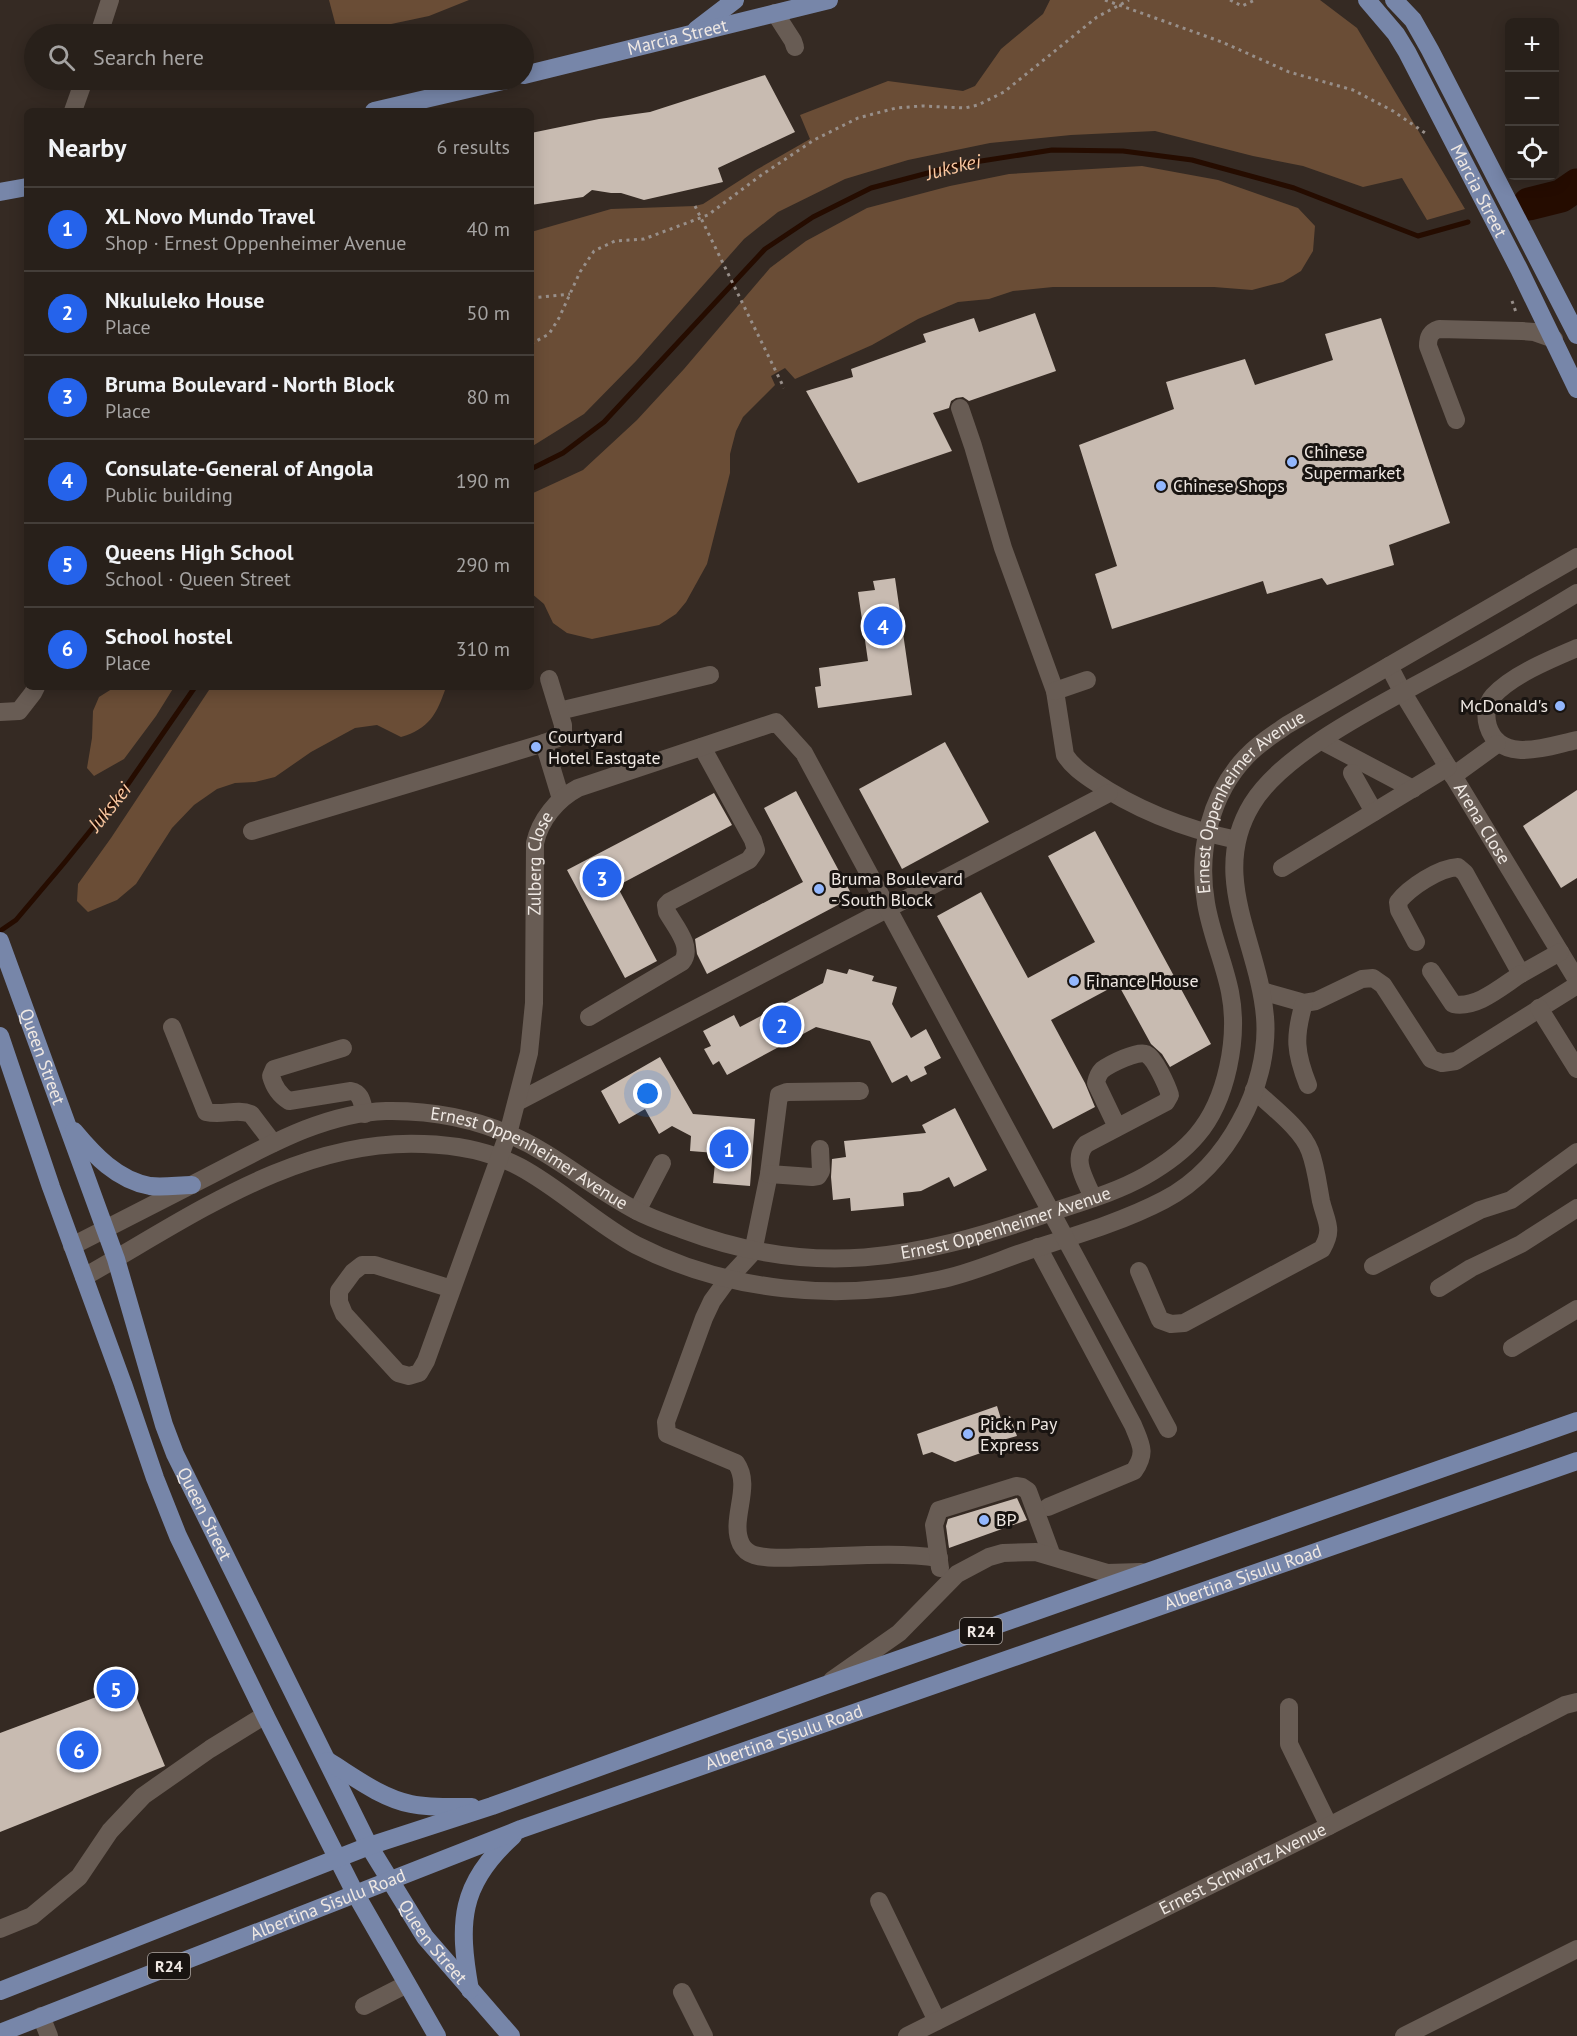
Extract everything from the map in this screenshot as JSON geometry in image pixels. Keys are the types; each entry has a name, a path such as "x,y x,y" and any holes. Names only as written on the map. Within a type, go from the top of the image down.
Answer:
{"main road":[{"path":"690,34 735,0"},
{"name":"Marcia Street","path":"534,73 690,34 782,8 829,0"},
{"name":"Marcia Street","path":"1367,0 1396,34 1407,52 1519,269 1577,389"},
{"name":"Marcia Street","path":"1395,0 1413,20 1430,50 1577,335"},
{"path":"387,108 464,90"},
{"path":"0,192 24,188"},
{"name":"Queen Street","path":"0,941 106,1229 164,1425 175,1454 295,1700 388,1881 425,1937 512,2036"},
{"name":"Queen Street","path":"0,1036 154,1478 174,1525 265,1715 355,1893 437,2036"},
{"path":"67,1123 102,1161 129,1179 151,1186 192,1185"},
{"name":"Albertina Sisulu Road","path":"0,1991 369,1846 492,1806 823,1686 1577,1421"},
{"name":"Albertina Sisulu Road","path":"0,2033 521,1829 1577,1461"},
{"path":"327,1760 374,1789 410,1804 434,1807 492,1806"},
{"path":"470,1990 464,1955 463,1930 470,1893 495,1852 521,1829"}],"street":[{"path":"102,24 110,0"},
{"path":"782,8 795,47"},
{"path":"74,108 80,90"},
{"path":"1456,420 1431,354 1428,339 1432,333 1439,329 1522,331 1554,339"},
{"path":"960,408 1003,548 1055,691 1065,755 1079,771 1109,792 1165,819 1206,834 1237,840"},
{"name":"Ernest Oppenheimer Avenue","path":"72,1246 273,1143 313,1126 381,1111 442,1113 478,1122 544,1152 638,1211 705,1239 753,1252 812,1259 883,1257 944,1245 1006,1228 1121,1189 1141,1179 1183,1150 1214,1109 1225,1078 1232,1050 1230,993 1206,905 1202,872 1206,834 1230,777 1256,747 1287,725 1577,557"},
{"name":"Ernest Oppenheimer Avenue","path":"84,1277 158,1233 239,1190 303,1162 377,1145 420,1143 472,1149 500,1158 549,1185 631,1242 657,1255 728,1279 806,1290 851,1291 907,1286 944,1279 1065,1239 1164,1200 1215,1160 1227,1143 1245,1114 1264,1050 1266,1019 1262,991 1235,893 1234,867 1237,840 1243,821 1253,802 1280,770 1322,741 1577,593"},
{"path":"1577,648 1507,684 1493,696 1486,712 1486,721 1497,744 1516,750 1577,740"},
{"name":"Arena Close","path":"1389,666 1450,772 1577,980"},
{"path":"559,711 710,675"},
{"path":"252,831 558,738 563,734 563,725 549,679"},
{"path":"1055,691 1087,680"},
{"path":"0,712 19,711 34,690"},
{"name":"Zulberg Close","path":"452,1289 375,1265 362,1265 353,1272 339,1291 339,1302 344,1314 398,1373 409,1376 419,1373 426,1361 500,1158 517,1102 532,1035 535,843 545,819 561,799 578,788 599,780 777,722 804,753 889,907"},
{"path":"1322,741 1413,789"},
{"path":"544,743 561,799"},
{"path":"1282,868 1413,789 1450,772 1497,744"},
{"path":"589,1017 677,966 685,959 686,947 667,912 666,905 669,902 754,856 756,850 753,840 702,747"},
{"path":"1352,772 1374,812"},
{"path":"517,1102 1109,792"},
{"path":"1416,942 1399,910 1398,902 1406,892 1447,867 1458,867 1465,873 1521,974"},
{"path":"889,907 1168,1429"},
{"path":"1431,971 1453,1004 1462,1005 1476,1002 1560,952"},
{"path":"1262,991 1304,1003 1316,1001 1362,979 1373,978 1383,985 1431,1059 1442,1063 1456,1061 1577,985"},
{"path":"1304,1003 1297,1041 1299,1062 1308,1085"},
{"path":"1539,1008 1577,1069"},
{"path":"172,1027 206,1112 218,1115 238,1111 251,1114 273,1143"},
{"path":"343,1048 274,1069 271,1076 272,1081 280,1095 290,1101 357,1092 365,1114"},
{"path":"860,1090 781,1093 769,1174 753,1252 728,1279 712,1301 665,1426 667,1434 736,1463 742,1480 738,1532 743,1548 752,1554 764,1557 906,1555 939,1558"},
{"path":"1139,1271 1160,1320 1171,1324 1184,1323 1322,1249 1328,1239 1330,1228 1322,1204 1310,1149 1294,1128 1254,1090"},
{"path":"1093,1198 1078,1161 1078,1155 1086,1144 1117,1127"},
{"path":"769,1174 818,1176 821,1171 820,1149"},
{"path":"1373,1266 1480,1210 1511,1200 1577,1152"},
{"path":"638,1211 662,1163"},
{"path":"1440,1288 1471,1268 1521,1244 1577,1208"},
{"path":"1006,1228 1015,1255"},
{"path":"1038,1247 1133,1425 1141,1447 1142,1459 1134,1471 1048,1507"},
{"path":"1512,1348 1577,1309"},
{"path":"942,1587 934,1525 939,1510 1016,1486 1028,1491 1052,1556"},
{"path":"823,1686 899,1633 942,1587 969,1566 989,1557 1036,1552 1107,1573 1150,1572"},
{"name":"Ernest Schwartz Avenue","path":"907,2036 1329,1826 1565,1705 1577,1702"},
{"path":"1288,1707 1289,1744 1329,1826"},
{"path":"0,1929 32,1916 79,1877 110,1831 143,1796 210,1749 265,1715"},
{"path":"879,1901 937,2021"},
{"path":"1404,2036 1577,1949"},
{"path":"364,2006 406,1984"},
{"path":"682,1992 704,2036"},
{"path":"41,2016 49,2036"}],"path":[{"path":"1106,0 1222,42 1289,72 1353,90 1393,111 1427,133 1433,141"},
{"path":"534,342 549,334 580,272 594,251 615,241 644,239 708,215 760,176 814,140 858,118 896,108 922,106 965,108 978,105 1004,92 1097,17 1129,0"},
{"path":"1230,0 1242,6 1254,0"},
{"path":"695,206 784,388"},
{"path":"534,298 570,294"}],"shaded area":[{"path":"329,0 469,0 429,16 391,24 335,24"},
{"path":"1050,0 1320,0 1357,28 1465,209 1427,220 1402,178 1363,187 1303,166 1155,131 1071,135 990,143 908,160 845,179 778,212 744,239 636,361 584,414 534,445 534,231 611,209 703,204 810,139 800,115 888,81 963,91 975,86 1001,49 1043,14"},
{"path":"1142,166 1218,180 1298,208 1315,226 1313,251 1301,271 1283,282 1252,290 1214,287 1053,287 1013,291 989,299 958,302 918,319 872,345 795,379 785,368 771,376 775,385 743,417 736,431 730,454 730,473 707,564 686,602 676,614 659,625 592,639 567,633 553,623 544,604 534,596 534,493 583,470 637,420 770,268 806,241 867,208 950,186 1009,174"},
{"path":"110,690 172,690 124,759 94,776 87,768 92,738 93,711 99,697"},
{"path":"209,690 445,690 431,719 411,734 401,737 377,725 355,728 311,752 275,777 255,782 235,783 217,789 194,805 172,828 136,884 117,900 88,912 77,901 78,884"}],"building":[{"path":"765,75 795,132 718,168 723,182 644,200 621,193 592,190 583,197 534,205 534,132 599,119 650,112"},
{"path":"1035,313 1056,371 969,401 963,397 956,398 951,401 949,408 933,413 952,451 858,483 806,391 853,377 851,369 926,342 923,334 974,318 979,332"},
{"path":"1381,318 1450,523 1389,545 1394,565 1327,585 1322,578 1267,594 1263,581 1112,629 1095,574 1117,566 1079,445 1174,409 1166,382 1245,359 1255,385 1333,360 1325,334"},
{"path":"895,578 912,695 818,708 815,687 821,686 819,668 868,661 858,592 875,590 873,581"},
{"path":"945,742 989,822 902,869 859,789"},
{"path":"1577,790 1577,878 1561,888 1523,826"},
{"name":"Bruma Boulevard - South Block","path":"796,791 853,897 707,974 697,954 695,939 803,882 764,808"},
{"path":"714,793 732,825 617,886 657,961 625,978 567,870"},
{"name":"Finance House","path":"1095,831 1211,1044 1170,1067 1162,1054 1151,1044 1118,984 1051,1020 1085,1083 1095,1107 1053,1129 937,916 981,892 1028,978 1095,942 1048,856"},
{"path":"827,969 847,974 849,969 874,976 872,981 897,987 892,1004 911,1038 926,1029 941,1058 924,1067 927,1074 911,1082 907,1075 892,1083 870,1041 816,1027 727,1075 719,1061 713,1065 704,1049 711,1046 703,1031 734,1015 740,1027 823,983"},
{"path":"660,1057 693,1114 755,1119 750,1186 713,1183 716,1153 690,1151 691,1136 672,1126 659,1134 645,1109 619,1124 601,1091"},
{"path":"955,1108 987,1170 954,1187 949,1177 921,1191 903,1193 904,1206 851,1211 850,1198 833,1200 832,1159 846,1157 844,1141 926,1133 922,1125"},
{"name":"Pick n Pay Express","path":"997,1406 1001,1419 1010,1416 1017,1436 999,1441 1001,1446 955,1462 932,1452 923,1455 917,1434"},
{"path":"1017,1498 1027,1520 949,1548 946,1526 948,1519"},
{"path":"131,1684 165,1766 0,1832 0,1733"}],"waterway":[{"name":"Jukskei","path":"534,468 563,453 604,422 765,249 813,217 871,188 962,164 1052,150 1123,151 1192,160 1294,188 1418,236 1468,222"},
{"name":"Jukskei","path":"1529,204 1561,196 1577,185"},
{"name":"Jukskei","path":"0,931 16,920 128,784 193,690"}],"place":[{"name":"Chinese Supermarket","path":"1292,462"},
{"name":"Chinese Shops","path":"1161,486"},
{"name":"Consulate-General of Angola","path":"883,626"},
{"name":"McDonald's","path":"1560,706"},
{"name":"Courtyard Hotel Eastgate","path":"536,747"},
{"name":"Bruma Boulevard - North Block","path":"602,878"},
{"name":"Bruma Boulevard - South Block","path":"819,889"},
{"name":"Finance House","path":"1074,981"},
{"name":"Nkululeko House","path":"782,1025"},
{"name":"XL Novo Mundo Travel","path":"729,1149"},
{"name":"Pick n Pay Express","path":"968,1434"},
{"name":"BP","path":"984,1520"},
{"name":"Queens High School","path":"116,1689"},
{"name":"School hostel","path":"79,1750"}]}
